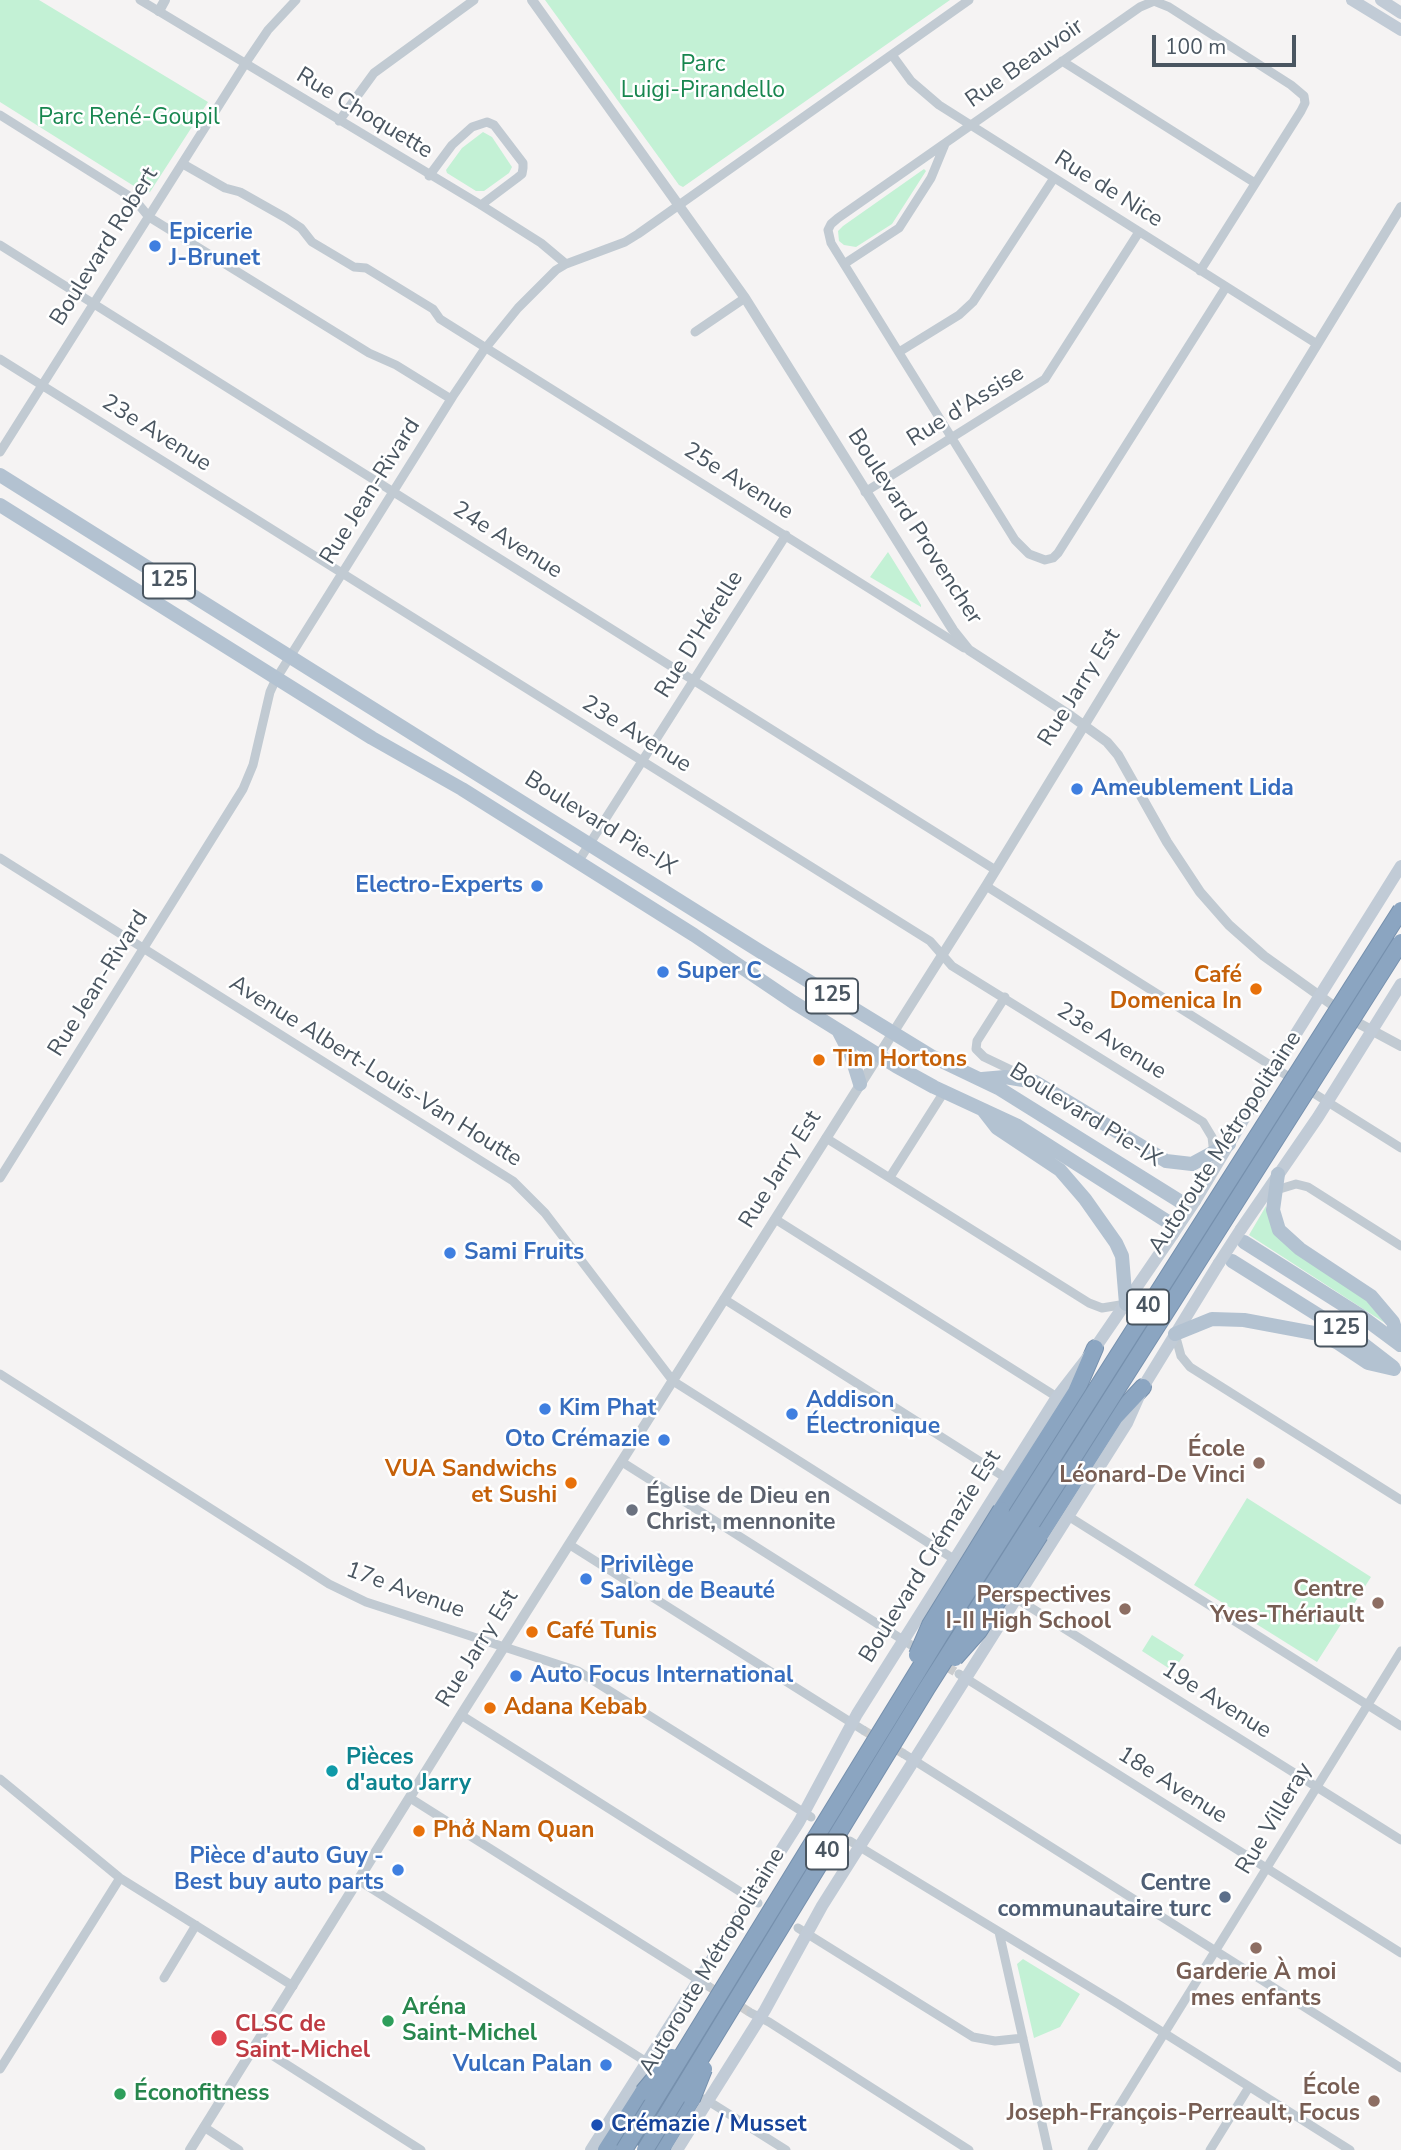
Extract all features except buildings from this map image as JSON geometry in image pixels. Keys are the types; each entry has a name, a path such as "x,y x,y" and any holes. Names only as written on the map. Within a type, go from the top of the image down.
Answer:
{"highway":[{"name":"Autoroute Métropolitaine","path":"624,2150 896,1705 1401,910"},
{"name":"Autoroute Métropolitaine","path":"645,2150 927,1688 1401,943"},
{"path":"896,1705 930,1625 1076,1391 1095,1348"},
{"path":"927,1688 979,1632 1115,1417 1143,1387"},
{"path":"598,2148 709,2012"},
{"path":"661,2150 692,2099 728,2015"}],"main road":[{"path":"1352,0 1401,30"},
{"path":"1381,0 1401,13"},
{"name":"Boulevard Pie-IX","path":"0,475 893,1033 931,1056 982,1079 1188,1201"},
{"name":"Boulevard Pie-IX","path":"0,505 276,679 462,789 879,1055 1042,1140 1171,1228"},
{"name":"Boulevard Crémazie Est","path":"598,2148 807,1815 1006,1478 1057,1397 1126,1304 1188,1201 1213,1170 1401,866"},
{"path":"677,2150 704,2098 756,2016 802,1930 908,1757 1068,1516 1127,1423 1143,1387 1175,1334 1242,1236 1278,1174 1328,1102 1401,984"},
{"path":"838,1030 851,1055 860,1084"},
{"path":"982,1079 1005,1077 1035,1082 1166,1161 1192,1164 1229,1144"},
{"path":"982,1109 997,1128 1060,1170 1085,1199 1122,1256 1126,1304"},
{"path":"1269,1193 1282,1234 1371,1296 1393,1322 1400,1346"},
{"name":"125","path":"1242,1236 1371,1322 1400,1346"},
{"name":"125","path":"1225,1262 1345,1331 1398,1372"},
{"path":"1175,1334 1212,1319 1244,1320 1322,1336 1368,1363 1398,1372"}],"street":[{"name":"Rue Choquette","path":"140,0 481,205 541,243 566,264"},
{"path":"159,11 165,0"},
{"name":"Boulevard Robert","path":"0,452 245,64 268,30 296,0"},
{"path":"339,121 374,73 474,0"},
{"name":"Boulevard Provencher","path":"532,0 745,298 938,609 969,650 1083,724 1107,743 1118,755 1167,842 1200,892 1229,925 1264,957 1331,1004"},
{"name":"Rue Jean-Rivard","path":"0,1178 247,783 270,691 276,679 451,398 486,347 525,299 566,264 625,242 680,205 969,0"},
{"name":"Rue Beauvoir","path":"844,264 828,237 828,230 838,218 1140,7 1154,1 1169,7 1304,96 1305,103 1301,111 1255,183"},
{"name":"Rue de Nice","path":"892,55 924,94 971,126 1317,344"},
{"path":"1062,61 1255,183 1200,271"},
{"path":"0,115 134,199 149,217 369,353 396,365 451,398"},
{"path":"429,176 452,145 472,128 487,122 494,125 523,163 523,168 522,174 481,205"},
{"path":"945,144 931,178 899,228 844,264 1008,529 1024,550 1037,559 1053,558 1058,553 1226,287"},
{"name":"25e Avenue","path":"183,164 286,218 300,228 312,242 354,267 366,268 433,309 440,319 969,650"},
{"path":"899,352 958,315 973,302 1054,178"},
{"name":"Rue Jarry Est","path":"190,2150 461,1715 986,886 1401,207"},
{"name":"Rue d'Assise","path":"865,492 1045,379 1139,232"},
{"name":"24e Avenue","path":"0,245 994,869"},
{"path":"695,332 745,298"},
{"name":"23e Avenue","path":"0,359 930,941 952,966 1203,1122 1211,1132 1213,1170"},
{"name":"Rue D'Hérelle","path":"578,862 786,535"},
{"name":"Avenue Albert-Louis-Van Houtte","path":"0,858 519,1186 545,1213 673,1381"},
{"path":"986,886 1286,1075"},
{"path":"1004,997 979,1038 976,1049 984,1057 1035,1082"},
{"path":"1360,1024 1401,1046"},
{"path":"890,1177 944,1091"},
{"path":"1315,1094 1401,1148"},
{"path":"827,1138 1089,1303 1102,1308 1126,1304"},
{"path":"1269,1193 1296,1184 1308,1187 1401,1246"},
{"path":"775,1219 1057,1397"},
{"path":"724,1299 1006,1478"},
{"path":"1175,1334 1181,1356 1191,1367 1401,1500"},
{"name":"17e Avenue","path":"0,1374 330,1584 366,1602 578,1671 807,1815"},
{"path":"673,1381 958,1561"},
{"path":"622,1462 907,1643"},
{"path":"1068,1516 1401,1726"},
{"path":"570,1545 858,1726"},
{"name":"19e Avenue","path":"1013,1596 1401,1840"},
{"name":"Rue Villeray","path":"1092,2150 1401,1651"},
{"name":"18e Avenue","path":"962,1677 1401,1953"},
{"path":"461,1715 755,1900"},
{"path":"908,1757 1401,2068"},
{"path":"0,1779 120,1878 293,1986"},
{"path":"410,1798 704,1983"},
{"path":"855,1844 1250,2087 1332,2144 1350,2150"},
{"path":"0,2069 120,1878"},
{"path":"358,1880 649,2064"},
{"path":"164,1978 197,1925"},
{"path":"802,1930 972,2037 995,2042 1023,2038"},
{"path":"999,1932 1048,2150"},
{"path":"756,2016 969,2150"},
{"path":"256,2045 421,2150"},
{"path":"1210,2150 1250,2087"},
{"path":"704,2098 786,2150"},
{"path":"204,2127 239,2150"}],"green space":[{"name":"Parc René-Goupil","path":"0,0 39,0 208,102 150,192 145,193 0,102"},
{"name":"Parc Luigi-Pirandello","path":"545,0 950,0 683,187"},
{"path":"483,132 492,137 512,167 509,173 484,191 476,191 446,170 462,148"},
{"path":"924,169 926,171 892,224 856,247 844,245 839,241 838,231 843,226"},
{"path":"888,552 921,605 921,607 870,577"},
{"path":"1266,1206 1268,1214 1361,1294 1385,1323 1249,1235"},
{"path":"1247,1498 1371,1577 1317,1662 1194,1585"},
{"path":"1152,1635 1184,1655 1173,1671 1142,1651"},
{"path":"1023,1959 1080,1994 1060,2027 1034,2038 1017,1964"}],"tunnel":[{"path":"924,1653 959,1674"},
{"path":"863,1730 904,1754"},
{"path":"708,1986 751,2013"}],"place":[{"name":"Epicerie J-Brunet","path":"155,246"},
{"name":"Ameublement Lida","path":"1077,789"},
{"name":"Electro-Experts","path":"537,886"},
{"name":"Super C","path":"663,972"},
{"name":"Café Domenica In","path":"1256,989"},
{"name":"Tim Hortons","path":"819,1060"},
{"name":"Sami Fruits","path":"450,1253"},
{"name":"Kim Phat","path":"545,1409"},
{"name":"Addison Électronique","path":"792,1414"},
{"name":"Oto Crémazie","path":"664,1440"},
{"name":"École Léonard-De Vinci","path":"1259,1463"},
{"name":"VUA Sandwichs et Sushi","path":"571,1483"},
{"name":"Église de Dieu en Christ, mennonite","path":"632,1510"},
{"name":"Privilège Salon de Beauté","path":"586,1579"},
{"name":"Centre Yves-Thériault","path":"1378,1603"},
{"name":"Perspectives I-II High School","path":"1125,1609"},
{"name":"Café Tunis","path":"532,1632"},
{"name":"Auto Focus International","path":"516,1676"},
{"name":"Adana Kebab","path":"490,1708"},
{"name":"Pièces d'auto Jarry","path":"332,1771"},
{"name":"Phở Nam Quan","path":"419,1831"},
{"name":"Pièce d'auto Guy - Best buy auto parts","path":"398,1870"},
{"name":"Centre communautaire turc","path":"1225,1897"},
{"name":"Garderie À moi mes enfants","path":"1256,1948"},
{"name":"Aréna Saint-Michel","path":"388,2021"},
{"name":"CLSC de Saint-Michel","path":"219,2038"},
{"name":"Vulcan Palan","path":"606,2065"},
{"name":"Éconofitness","path":"120,2094"},
{"name":"École Joseph-François-Perreault, Focus","path":"1374,2101"},
{"name":"Crémazie / Musset","path":"597,2125"}]}
